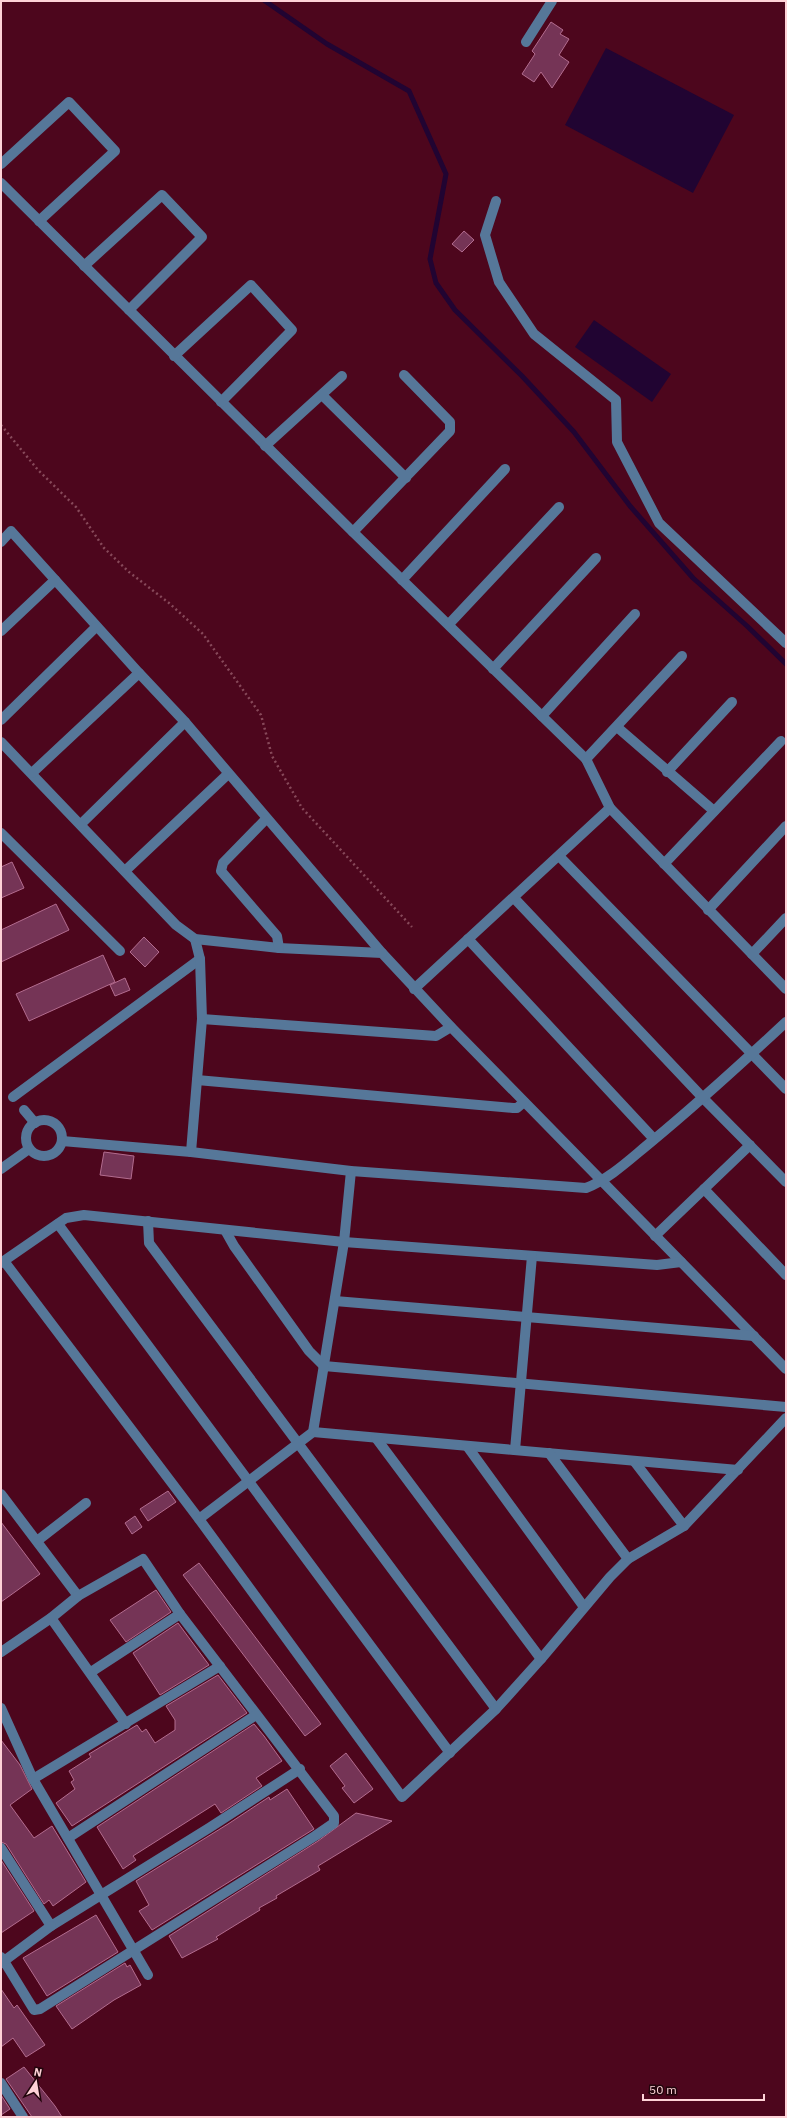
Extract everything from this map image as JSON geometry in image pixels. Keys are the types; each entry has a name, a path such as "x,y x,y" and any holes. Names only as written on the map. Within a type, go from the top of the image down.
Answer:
{"street":[{"path":"526,42 552,1"},
{"path":"1,164 69,102 115,151 39,221"},
{"path":"1,183 174,356 586,759 610,808 786,989"},
{"path":"84,266 162,195 202,237 129,310"},
{"path":"496,201 485,235 499,282 534,334 616,400 617,442 659,523 786,643"},
{"path":"174,356 251,285 292,330 221,402"},
{"path":"353,532 450,431 450,422 404,375"},
{"path":"266,446 342,376"},
{"path":"322,394 406,478"},
{"path":"402,580 505,469"},
{"path":"449,624 559,507"},
{"path":"1,542 12,532 96,627 185,722 266,819 414,989 786,1369"},
{"path":"493,669 596,558"},
{"path":"1,631 55,580"},
{"path":"542,716 635,614"},
{"path":"1,720 96,627"},
{"path":"586,759 682,656"},
{"path":"32,773 139,673"},
{"path":"667,772 732,702"},
{"path":"81,824 185,722"},
{"path":"617,727 667,772 714,811"},
{"path":"664,864 781,741"},
{"path":"1,742 176,925 195,939 279,948 382,953"},
{"path":"125,871 228,774"},
{"path":"414,989 610,808"},
{"path":"266,819 223,863 221,871 277,936 279,948"},
{"path":"708,910 786,826"},
{"path":"1,833 120,951"},
{"path":"559,856 786,1089"},
{"path":"514,898 703,1098 786,1182"},
{"path":"752,954 786,918"},
{"path":"191,1152 202,1019 200,958 195,939"},
{"path":"468,939 654,1139"},
{"path":"13,1097 200,958"},
{"path":"202,1019 436,1036 451,1026"},
{"path":"62,1141 191,1152 351,1170 586,1188 603,1181 654,1139 703,1098 786,1022"},
{"path":"197,1080 512,1108 518,1108 524,1102"},
{"path":"24,1110 35,1123"},
{"path":"46,1120 57,1125 62,1135 62,1141 56,1152 45,1157 33,1153 29,1149 26,1138 30,1127 35,1123 46,1120"},
{"path":"655,1236 750,1145"},
{"path":"1,1170 29,1149"},
{"path":"199,1519 249,1483 313,1432 344,1242 351,1170"},
{"path":"704,1189 786,1275"},
{"path":"681,1262 657,1265 344,1242 84,1215 66,1218 2,1262 199,1519 402,1797 496,1709 541,1659 610,1577 628,1559 684,1526 786,1418"},
{"path":"148,1222 149,1243 496,1709"},
{"path":"58,1224 450,1753"},
{"path":"225,1230 234,1246 309,1351 324,1366 786,1407"},
{"path":"515,1450 532,1256"},
{"path":"335,1301 754,1336"},
{"path":"313,1432 738,1470"},
{"path":"376,1438 541,1659"},
{"path":"467,1446 584,1607"},
{"path":"549,1453 628,1559"},
{"path":"634,1461 684,1526"},
{"path":"1,1494 78,1596"},
{"path":"37,1541 86,1503"},
{"path":"1,1652 51,1618 78,1596 143,1559 180,1614 256,1715 300,1769 334,1816 334,1823 44,2007 34,2010 2,1960 51,1926 209,1828 300,1769"},
{"path":"91,1672 180,1614"},
{"path":"51,1618 91,1672 126,1724"},
{"path":"33,1779 220,1666"},
{"path":"1,1708 33,1779 101,1894 132,1952 148,1976"},
{"path":"68,1838 256,1715"},
{"path":"1,1848 51,1926"},
{"path":"1,2083 23,2117"}],"path":[{"path":"1,425 38,470 76,507 104,548 129,572 169,603 203,634 261,715 272,756 302,808 412,927"}],"shaded area":[{"path":"606,48 734,115 693,193 565,125"},
{"path":"594,320 671,374 652,402 575,347"}],"building":[{"path":"551,22 563,30 560,34 569,39 559,55 569,62 552,88 541,72 534,82 522,74 535,54 532,51"},
{"path":"464,231 474,240 462,252 452,244"},
{"path":"12,862 24,888 1,898 1,867"},
{"path":"56,904 69,930 1,962 1,930"},
{"path":"144,937 159,952 145,967 130,952"},
{"path":"103,955 115,982 29,1021 16,994"},
{"path":"125,978 130,990 115,996 110,985"},
{"path":"104,1152 134,1156 131,1179 100,1175"},
{"path":"168,1491 176,1502 148,1521 140,1509"},
{"path":"135,1516 142,1527 132,1534 125,1523"},
{"path":"1,1522 40,1574 1,1602"},
{"path":"199,1563 321,1724 305,1736 183,1575"},
{"path":"156,1590 171,1612 126,1642 110,1620"},
{"path":"178,1623 209,1665 160,1695 133,1653"},
{"path":"218,1675 247,1713 72,1826 56,1803 75,1789 71,1782 74,1780 69,1771 91,1757 89,1754 137,1725 142,1732 146,1729 155,1743 175,1730 175,1720 166,1706"},
{"path":"254,1724 282,1761 256,1778 262,1786 221,1813 215,1804 133,1856 136,1860 123,1869 97,1827"},
{"path":"1,1740 20,1765 32,1789 10,1805 34,1838 52,1826 86,1882 53,1906 49,1900 44,1904 6,1844 1,1842"},
{"path":"346,1753 373,1789 354,1803 342,1788 345,1786 330,1766"},
{"path":"287,1789 314,1829 152,1930 139,1911 149,1905 136,1881 269,1797 270,1800"},
{"path":"356,1813 392,1821 318,1866 320,1870 276,1896 277,1898 259,1908 260,1910 216,1937 218,1939 182,1958 169,1936 318,1841"},
{"path":"1,1860 34,1911 1,1933"},
{"path":"96,1915 118,1952 47,1996 23,1958"},
{"path":"125,1963 127,1967 130,1965 141,1985 114,2000 72,2029 56,2006"},
{"path":"1,1989 14,2008 17,2005 45,2045 26,2057 13,2038 1,2047"},
{"path":"24,2067 62,2117 32,2117 6,2079"},
{"path":"1,2095 10,2109 1,2115"}],"waterway":[{"path":"265,1 327,44 409,91 446,174 430,259 436,283 455,310 522,376 574,432 630,506 693,578 747,626 786,664"}]}
